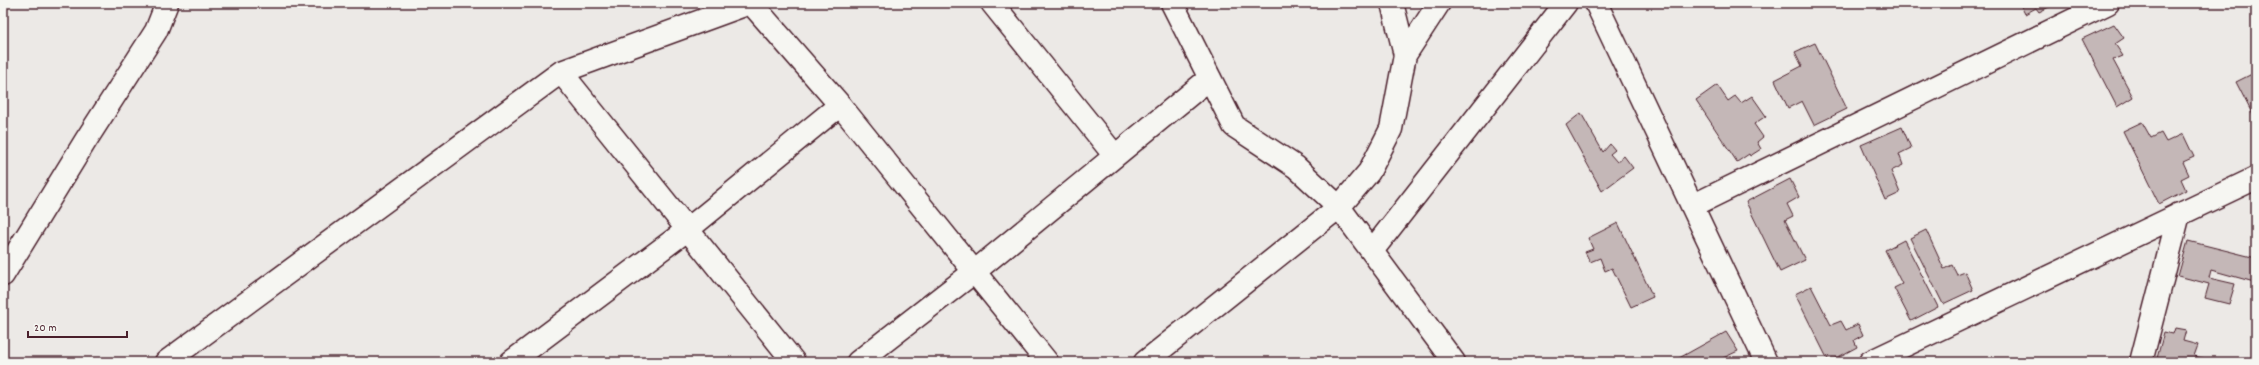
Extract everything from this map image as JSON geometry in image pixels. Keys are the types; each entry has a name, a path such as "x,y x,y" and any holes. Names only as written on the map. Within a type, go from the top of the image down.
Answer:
{"street":[{"path":"3,276 86,140 156,31 168,3"},
{"path":"166,362 561,72 751,3 840,105 1047,362"},
{"path":"992,3 1115,156"},
{"path":"1172,3 1234,126 1296,167 1339,207 1453,362"},
{"path":"1392,3 1405,55"},
{"path":"1145,362 1339,207 1369,172 1391,129 1405,55 1439,3"},
{"path":"1372,251 1566,3"},
{"path":"1596,3 1766,362"},
{"path":"1692,206 2108,3"},
{"path":"561,72 794,362"},
{"path":"858,362 974,272 1210,78"},
{"path":"511,362 687,230 840,105"},
{"path":"1870,362 2256,178"},
{"path":"2141,362 2179,214"}],"building":[{"path":"2026,3 2057,3 2039,12 2036,8 2025,14 2021,6"},
{"path":"2114,24 2124,38 2115,44 2123,56 2113,60 2133,97 2117,107 2082,39"},
{"path":"1815,43 1847,109 1814,125 1802,101 1788,108 1775,80 1802,66 1795,52"},
{"path":"2256,72 2256,121 2236,82"},
{"path":"1717,85 1728,101 1735,96 1741,103 1752,96 1766,116 1754,124 1763,137 1757,142 1761,149 1750,156 1749,154 1737,162 1696,100"},
{"path":"1581,113 1603,152 1610,144 1615,150 1610,154 1617,162 1624,156 1633,168 1602,191 1566,125"},
{"path":"2142,122 2151,138 2161,133 2166,142 2183,134 2194,157 2183,162 2189,175 2181,179 2186,190 2159,204 2123,131"},
{"path":"1902,127 1911,148 1899,154 1903,165 1891,171 1900,193 1885,200 1861,145"},
{"path":"1790,179 1799,197 1787,204 1793,216 1785,220 1805,260 1780,272 1746,202"},
{"path":"1618,223 1653,297 1631,307 1612,268 1605,271 1600,258 1590,262 1585,252 1593,249 1588,238"},
{"path":"1926,230 1944,269 1952,265 1957,275 1965,272 1973,290 1943,304 1910,238"},
{"path":"1904,240 1938,307 1911,321 1894,288 1902,284 1885,250"},
{"path":"2188,241 2256,258 2254,282 2211,270 2209,278 2235,284 2229,304 2205,298 2209,284 2178,276"},
{"path":"1811,286 1831,325 1841,321 1846,330 1858,324 1863,335 1854,340 1857,347 1829,362 1795,294"},
{"path":"2175,328 2186,330 2183,341 2198,345 2194,356 2219,362 2156,362 2164,332 2173,334"},
{"path":"1726,332 1738,351 1723,358 1725,362 1672,362"}]}
